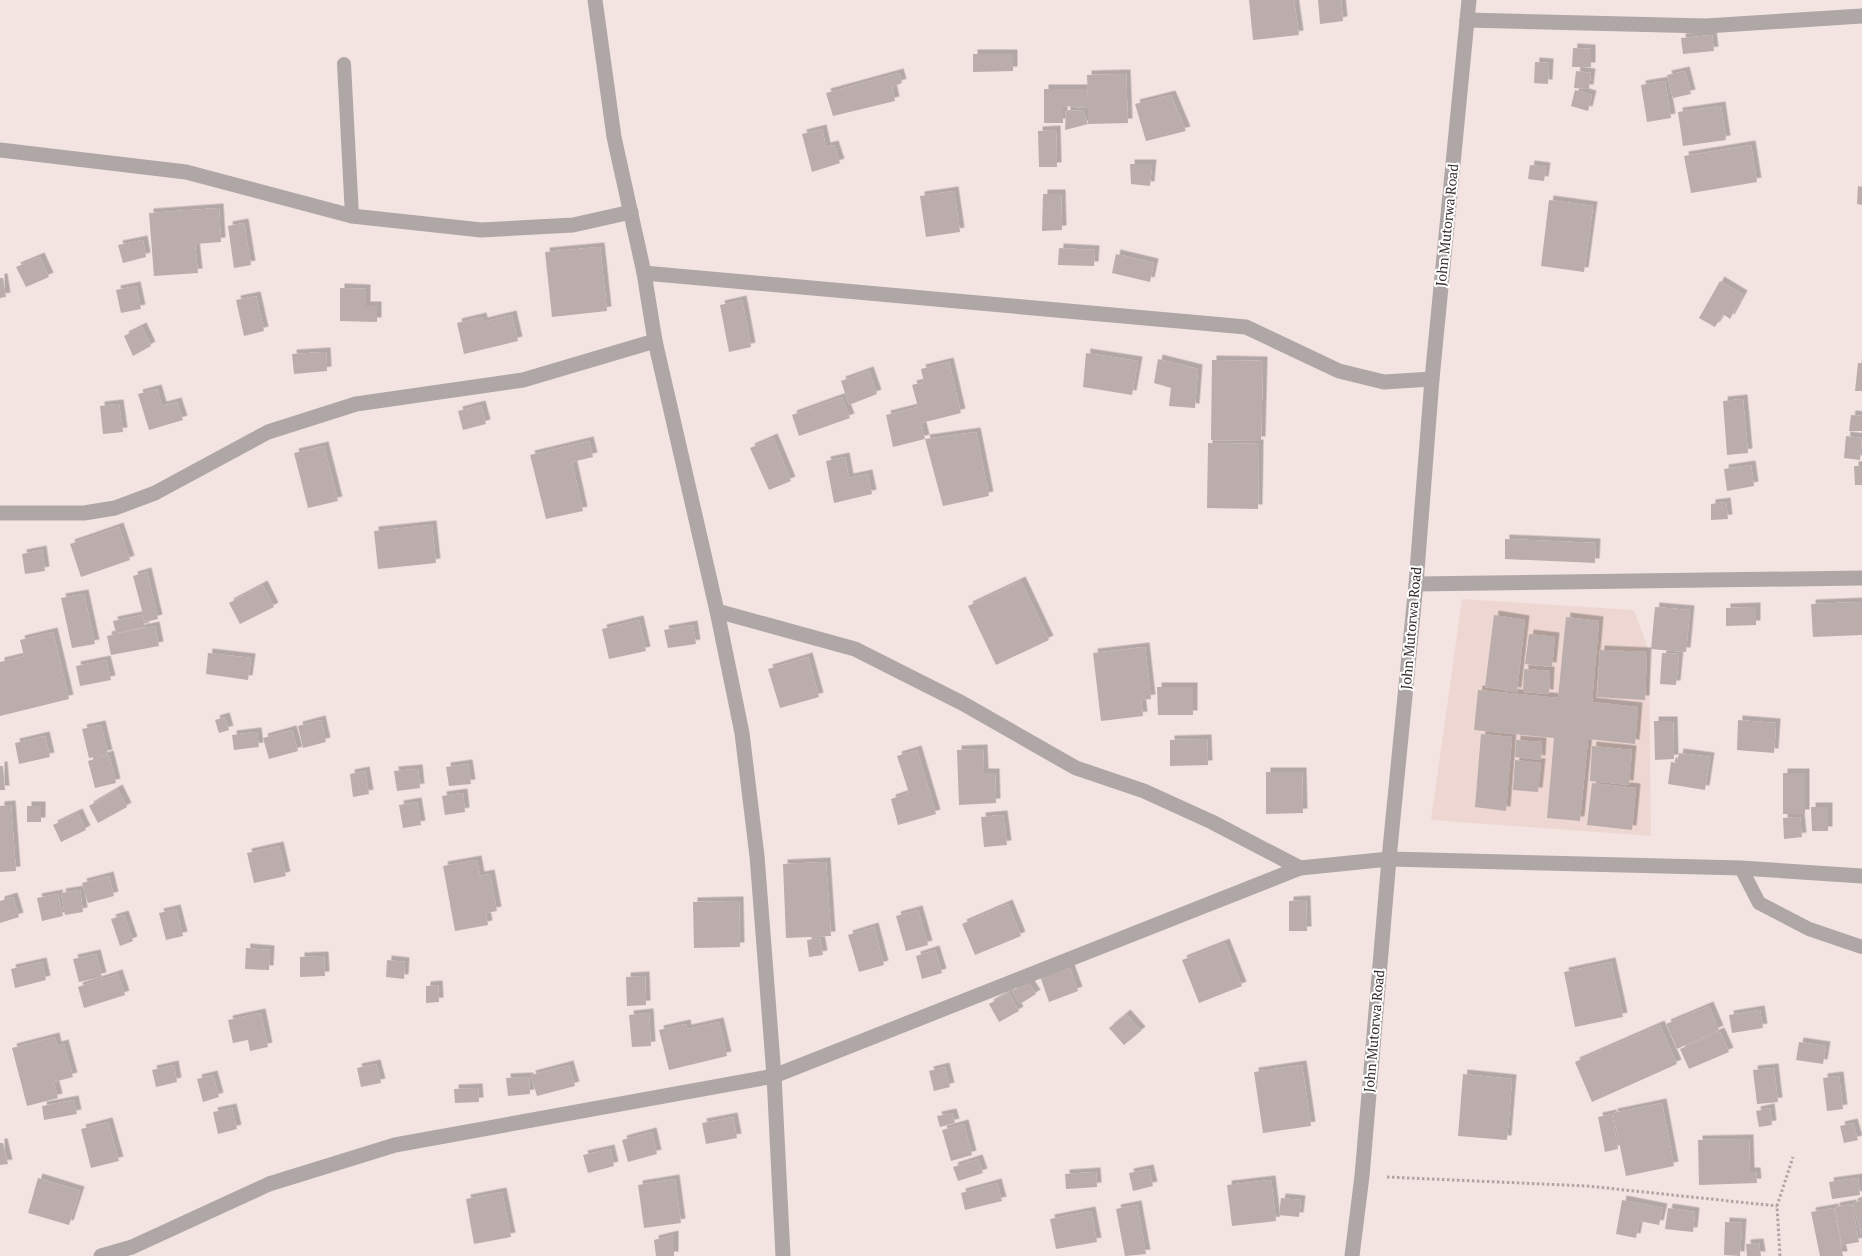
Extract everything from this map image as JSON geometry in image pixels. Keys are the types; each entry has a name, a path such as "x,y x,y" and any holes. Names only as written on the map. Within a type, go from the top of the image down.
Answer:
{"street":[{"path":"595,0 614,137 644,273 655,341 717,611 742,733 757,856 774,1076 783,1256"},
{"name":"John Mutorwa Road","path":"1352,1256 1362,1176 1389,859 1416,584 1432,379 1469,0"},
{"path":"1467,20 1706,26 1862,16"},
{"path":"0,150 186,172 352,216 481,230 573,225 630,212"},
{"path":"644,273 1246,327 1339,371 1384,382 1432,379"},
{"path":"0,513 84,513 115,508 155,492 268,432 356,404 523,380 655,341"},
{"path":"1416,584 1862,578"},
{"path":"717,611 855,649 962,704 1076,768 1144,791 1212,822 1300,868"},
{"path":"101,1256 132,1247 269,1184 396,1145 774,1076 1300,868 1389,859 1741,868 1862,876"}],"lane":[{"path":"344,64 352,216"},
{"path":"1741,868 1759,903 1809,929 1862,947"}],"path":[{"path":"1780,1256 1777,1206 1793,1157"},
{"path":"1362,1176 1587,1186 1777,1206"}],"shaded area":[{"path":"1462,599 1634,610 1649,651 1651,836 1431,820"}],"building":[{"path":"1249,0 1294,0 1299,35 1253,40"},
{"path":"1318,0 1341,0 1343,21 1320,24"},
{"path":"1712,35 1714,51 1683,54 1681,38"},
{"path":"1573,48 1591,49 1591,67 1572,67"},
{"path":"973,54 1013,54 1013,71 973,72"},
{"path":"1535,62 1549,63 1548,84 1534,83"},
{"path":"1576,71 1591,73 1589,89 1574,88"},
{"path":"1685,71 1691,94 1673,98 1667,75"},
{"path":"899,73 902,83 892,87 895,101 833,116 826,93"},
{"path":"1126,74 1128,123 1088,124 1088,108 1063,106 1063,123 1044,123 1044,89 1087,89 1088,104 1087,75"},
{"path":"1665,81 1671,118 1647,122 1641,85"},
{"path":"1575,90 1592,95 1588,111 1571,106"},
{"path":"1171,95 1186,131 1146,141 1135,104"},
{"path":"1721,106 1726,140 1683,146 1678,112"},
{"path":"1066,110 1083,111 1088,124 1065,130"},
{"path":"822,129 826,147 834,145 840,163 812,172 802,134"},
{"path":"1056,130 1057,167 1039,167 1038,131"},
{"path":"1751,145 1757,182 1691,193 1684,156"},
{"path":"1130,164 1152,164 1150,186 1131,184"},
{"path":"1530,165 1546,167 1544,181 1528,179"},
{"path":"1858,186 1862,187 1862,205 1857,204"},
{"path":"954,191 960,232 926,237 920,196"},
{"path":"1043,194 1061,194 1062,230 1042,231"},
{"path":"1549,200 1593,206 1584,272 1541,266"},
{"path":"219,208 221,242 195,244 198,273 154,276 149,213"},
{"path":"244,223 251,265 234,268 228,226"},
{"path":"143,240 146,257 123,263 118,245"},
{"path":"600,247 607,311 552,317 545,252"},
{"path":"1059,248 1095,250 1094,266 1058,265"},
{"path":"1116,254 1154,263 1150,282 1112,273"},
{"path":"40,257 49,277 26,287 16,267"},
{"path":"0,278 3,278 6,297 0,298"},
{"path":"1720,281 1743,295 1730,319 1723,314 1715,327 1699,318"},
{"path":"136,286 141,309 121,313 116,290"},
{"path":"340,288 366,289 366,306 377,306 377,322 340,321"},
{"path":"256,296 264,331 244,336 236,300"},
{"path":"742,300 751,347 729,352 720,305"},
{"path":"512,315 518,341 464,354 457,323 482,317 483,322"},
{"path":"142,327 151,346 133,356 124,336"},
{"path":"326,352 327,371 294,374 292,354"},
{"path":"1086,353 1138,361 1132,395 1083,387"},
{"path":"1158,359 1198,369 1195,408 1169,406 1171,388 1154,383"},
{"path":"1212,360 1263,361 1261,441 1211,440"},
{"path":"949,362 961,413 921,423 925,439 893,447 886,415 918,407 912,385 924,382 921,369"},
{"path":"1858,363 1862,363 1862,391 1855,391"},
{"path":"869,371 877,394 849,405 841,381"},
{"path":"157,389 162,406 177,402 183,420 149,430 138,394"},
{"path":"842,397 850,418 799,436 792,415"},
{"path":"1743,399 1748,453 1727,455 1723,401"},
{"path":"119,404 123,432 103,434 100,406"},
{"path":"481,405 486,424 463,430 458,411"},
{"path":"1851,415 1862,416 1862,431 1849,431"},
{"path":"976,432 989,496 943,506 925,439"},
{"path":"1846,436 1862,438 1860,460 1844,458"},
{"path":"773,438 791,481 769,490 750,448"},
{"path":"589,441 593,457 572,462 583,511 546,519 530,455"},
{"path":"1208,443 1259,444 1258,509 1207,508"},
{"path":"324,446 338,501 308,508 294,453"},
{"path":"845,457 849,478 868,474 872,494 834,503 826,461"},
{"path":"1751,465 1754,486 1727,491 1724,469"},
{"path":"1854,466 1862,466 1862,485 1855,485"},
{"path":"1726,502 1728,519 1711,520 1711,504"},
{"path":"432,525 436,563 378,569 374,531"},
{"path":"119,527 130,560 81,577 70,544"},
{"path":"1505,539 1596,543 1595,563 1505,559"},
{"path":"42,550 45,571 25,574 22,554"},
{"path":"147,572 158,619 145,622 133,576"},
{"path":"1021,581 1049,640 996,665 968,606"},
{"path":"263,585 274,607 240,624 229,603"},
{"path":"84,594 95,644 72,648 61,598"},
{"path":"1862,602 1862,635 1813,637 1811,604"},
{"path":"1655,607 1690,610 1686,652 1651,649"},
{"path":"1756,607 1756,625 1726,626 1726,608"},
{"path":"142,615 145,627 116,633 113,621"},
{"path":"1494,615 1525,620 1517,692 1485,687"},
{"path":"1566,617 1599,621 1592,702 1638,707 1635,744 1588,739 1580,821 1547,818 1554,738 1474,730 1478,690 1558,698"},
{"path":"639,620 646,651 609,659 602,629"},
{"path":"693,625 696,644 668,648 664,630"},
{"path":"155,626 159,646 111,655 107,636"},
{"path":"53,632 69,699 0,716 0,662 24,656 20,640"},
{"path":"1529,634 1555,637 1552,667 1525,664"},
{"path":"1145,647 1151,699 1141,700 1143,716 1101,721 1093,653"},
{"path":"1600,650 1647,652 1645,700 1597,697"},
{"path":"208,653 251,658 248,680 206,674"},
{"path":"1662,653 1679,654 1676,685 1660,684"},
{"path":"808,657 819,697 780,708 768,669"},
{"path":"106,660 111,680 80,686 76,666"},
{"path":"1524,669 1550,671 1549,694 1523,692"},
{"path":"1157,687 1193,687 1193,715 1158,715"},
{"path":"225,717 229,730 219,733 215,720"},
{"path":"321,720 326,742 303,748 298,726"},
{"path":"1738,720 1776,723 1774,753 1737,750"},
{"path":"1654,721 1673,721 1674,759 1655,760"},
{"path":"101,725 108,754 89,758 82,729"},
{"path":"292,730 298,751 269,759 263,738"},
{"path":"257,732 259,747 234,750 232,735"},
{"path":"1481,734 1512,737 1506,811 1475,807"},
{"path":"45,736 50,757 19,764 15,743"},
{"path":"1207,739 1208,765 1170,766 1170,740"},
{"path":"1516,740 1542,742 1541,760 1515,757"},
{"path":"1592,746 1632,750 1629,785 1590,781"},
{"path":"983,749 984,773 995,773 996,803 959,805 957,750"},
{"path":"917,750 936,814 898,825 891,799 909,793 897,756"},
{"path":"1679,753 1710,757 1705,790 1668,784 1671,762 1677,763"},
{"path":"109,755 116,783 95,788 88,761"},
{"path":"1515,760 1541,763 1538,792 1513,790"},
{"path":"468,764 471,784 449,786 446,767"},
{"path":"0,766 3,766 5,790 0,790"},
{"path":"418,769 420,788 397,791 394,771"},
{"path":"365,771 369,794 353,797 350,774"},
{"path":"1266,772 1302,772 1303,813 1266,814"},
{"path":"1783,773 1805,773 1805,814 1783,814"},
{"path":"1592,783 1636,788 1632,830 1587,825"},
{"path":"118,789 127,807 98,823 89,806"},
{"path":"463,793 465,812 445,815 442,796"},
{"path":"417,802 421,825 403,828 399,805"},
{"path":"11,805 16,871 0,872 0,806"},
{"path":"27,806 41,806 41,822 27,822"},
{"path":"1811,807 1828,807 1828,831 1812,831"},
{"path":"78,813 86,830 61,842 53,825"},
{"path":"1003,815 1007,845 984,847 981,817"},
{"path":"1800,817 1802,837 1784,839 1783,818"},
{"path":"279,846 286,876 254,883 247,853"},
{"path":"477,860 480,876 490,874 497,911 486,913 488,925 455,931 443,866"},
{"path":"826,862 831,936 786,938 783,864"},
{"path":"109,876 114,896 88,903 82,883"},
{"path":"80,890 83,912 65,915 61,893"},
{"path":"58,894 63,916 42,921 37,898"},
{"path":"13,897 19,917 0,923 0,901"},
{"path":"1306,900 1307,931 1289,931 1289,901"},
{"path":"739,901 740,947 694,948 693,902"},
{"path":"1008,904 1021,936 975,955 962,924"},
{"path":"176,909 183,936 166,940 159,913"},
{"path":"918,910 928,945 906,951 896,916"},
{"path":"124,915 133,941 120,946 111,919"},
{"path":"874,927 884,965 859,972 848,935"},
{"path":"820,938 823,955 809,957 807,940"},
{"path":"1225,943 1242,986 1199,1003 1182,960"},
{"path":"246,948 270,950 269,970 245,969"},
{"path":"935,950 942,973 922,979 916,956"},
{"path":"96,954 102,977 79,982 73,959"},
{"path":"324,956 325,976 300,977 300,957"},
{"path":"387,960 405,962 404,979 386,977"},
{"path":"42,962 46,980 15,988 11,969"},
{"path":"1611,962 1623,1017 1575,1027 1564,972"},
{"path":"1068,963 1078,991 1049,1002 1039,973"},
{"path":"118,974 125,995 84,1008 78,987"},
{"path":"645,976 646,1005 627,1006 626,977"},
{"path":"1028,982 1036,994 1020,1004 1012,991"},
{"path":"438,985 439,1002 426,1003 426,986"},
{"path":"1009,993 1019,1011 999,1022 989,1004"},
{"path":"1709,1006 1719,1030 1677,1049 1666,1024"},
{"path":"1760,1010 1763,1028 1732,1033 1729,1015"},
{"path":"261,1013 268,1047 250,1051 248,1040 233,1043 228,1020"},
{"path":"649,1013 651,1046 632,1047 629,1015"},
{"path":"1126,1014 1141,1031 1124,1045 1109,1028"},
{"path":"719,1022 727,1056 669,1070 659,1030 686,1024 687,1029"},
{"path":"1660,1025 1677,1064 1592,1102 1575,1062"},
{"path":"1720,1032 1729,1052 1689,1069 1680,1049"},
{"path":"55,1037 57,1046 64,1044 73,1077 54,1082 58,1098 27,1106 12,1048"},
{"path":"1799,1042 1826,1046 1823,1064 1796,1060"},
{"path":"376,1064 381,1083 361,1087 357,1068"},
{"path":"174,1065 177,1082 156,1087 152,1070"},
{"path":"569,1065 575,1086 537,1096 531,1075"},
{"path":"1302,1065 1311,1126 1263,1133 1254,1072"},
{"path":"945,1067 950,1087 934,1091 929,1071"},
{"path":"1774,1068 1778,1102 1757,1104 1753,1070"},
{"path":"1463,1074 1512,1079 1507,1140 1458,1136"},
{"path":"213,1075 219,1097 203,1102 197,1079"},
{"path":"1839,1076 1843,1109 1827,1111 1823,1078"},
{"path":"529,1077 530,1094 508,1096 506,1078"},
{"path":"478,1088 479,1102 455,1103 454,1089"},
{"path":"74,1100 77,1114 44,1120 42,1106"},
{"path":"1662,1103 1674,1166 1626,1176 1613,1113"},
{"path":"232,1108 237,1129 218,1134 213,1112"},
{"path":"1770,1108 1772,1125 1759,1127 1756,1111"},
{"path":"952,1113 955,1123 940,1127 937,1116"},
{"path":"1612,1114 1618,1149 1605,1152 1598,1117"},
{"path":"733,1117 737,1138 706,1144 702,1123"},
{"path":"108,1122 119,1161 91,1168 81,1129"},
{"path":"1853,1123 1858,1140 1844,1143 1840,1126"},
{"path":"964,1124 972,1155 951,1161 942,1130"},
{"path":"652,1132 657,1154 628,1162 622,1140"},
{"path":"1749,1139 1750,1172 1756,1172 1757,1183 1699,1185 1698,1140"},
{"path":"0,1143 3,1143 8,1164 0,1165"},
{"path":"610,1149 614,1166 588,1173 583,1155"},
{"path":"978,1159 983,1173 958,1181 953,1167"},
{"path":"1149,1169 1153,1186 1133,1191 1129,1173"},
{"path":"1096,1172 1097,1187 1066,1189 1065,1174"},
{"path":"38,1178 80,1191 69,1225 28,1213"},
{"path":"1858,1178 1860,1195 1832,1199 1829,1182"},
{"path":"675,1179 681,1223 644,1228 638,1185"},
{"path":"1271,1180 1276,1221 1232,1226 1227,1185"},
{"path":"997,1183 1002,1201 965,1210 961,1193"},
{"path":"502,1192 511,1237 474,1244 466,1199"},
{"path":"1281,1198 1301,1200 1299,1217 1279,1215"},
{"path":"1622,1200 1663,1208 1659,1225 1639,1221 1636,1238 1616,1234"},
{"path":"1862,1200 1862,1235 1861,1235 1853,1203"},
{"path":"1852,1204 1859,1242 1842,1245 1835,1207"},
{"path":"1137,1205 1146,1254 1125,1256 1116,1209"},
{"path":"1668,1208 1695,1212 1693,1232 1665,1229"},
{"path":"1834,1208 1843,1256 1820,1256 1811,1212"},
{"path":"1091,1211 1097,1242 1056,1249 1050,1219"},
{"path":"1725,1222 1742,1223 1740,1256 1724,1255"},
{"path":"674,1235 674,1256 656,1256 654,1240"},
{"path":"1759,1243 1761,1256 1747,1256 1746,1244"}]}
